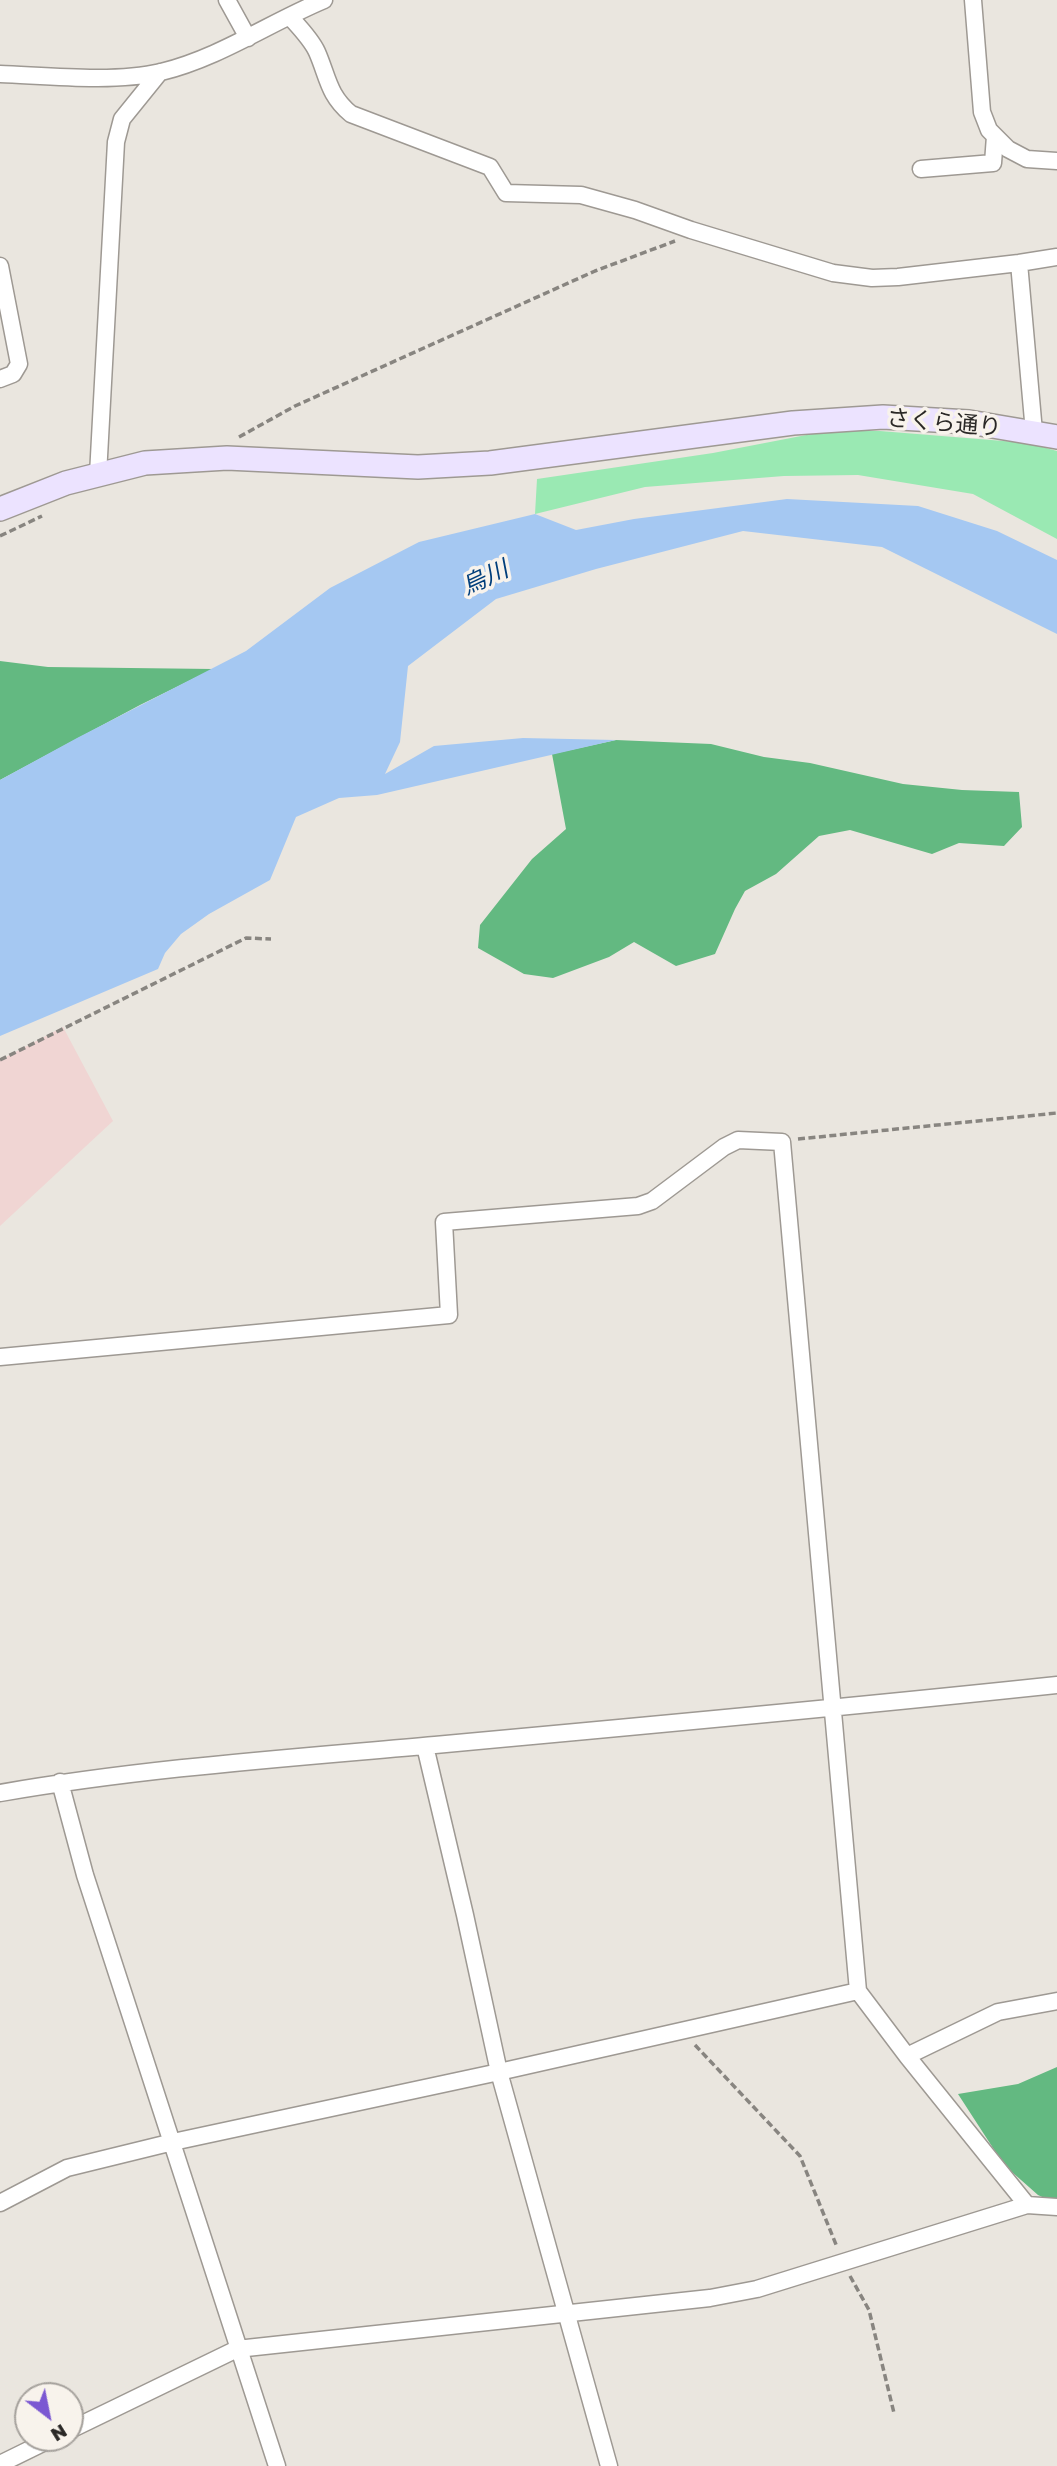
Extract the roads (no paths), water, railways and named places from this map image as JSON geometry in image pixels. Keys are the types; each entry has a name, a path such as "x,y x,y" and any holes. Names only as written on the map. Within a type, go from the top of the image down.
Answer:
{"street":[{"path":"227,0 248,38"},
{"path":"974,0 982,112 989,130 1008,149 1027,159 1057,161"},
{"path":"0,74 96,76 160,72 192,62 248,38 295,9 319,1"},
{"path":"295,9 317,52 326,82 341,106 351,114 490,167 506,193 581,195 833,272 872,278 1057,257"},
{"path":"98,475 116,142 122,119 160,72"},
{"path":"921,169 993,163 995,136"},
{"path":"1019,263 1034,432"},
{"path":"0,265 19,364 13,374 0,379"},
{"name":"さくら通り","path":"0,509 66,483 145,463 227,458 418,467 490,463 830,419 928,418 1057,437"},
{"path":"0,1357 449,1315 444,1222 638,1206 652,1200 724,1147 738,1140 782,1142 858,1991 1027,2205"},
{"path":"0,1793 61,1782 316,1755 834,1709 1057,1685"},
{"path":"425,1746 499,2072 609,2466"},
{"path":"61,1782 85,1875 277,2466"},
{"path":"0,2203 67,2168 173,2141 499,2072 858,1991"},
{"path":"907,2056 998,2012 1057,2001"},
{"path":"84,2423 237,2349 710,2298 757,2289 1027,2205 1057,2207"},
{"path":"0,2464 24,2452"}],"water":[{"name":"烏川","path":"787,499 918,506 997,531 1057,560 1057,634 882,547 743,531 596,569 496,599 408,666 400,742 385,774 434,746 523,738 616,740 377,795 339,798 296,817 270,880 209,914 181,934 165,953 158,969 0,1036 0,780 246,651 330,588 419,542 535,514 576,530 634,519"}]}
